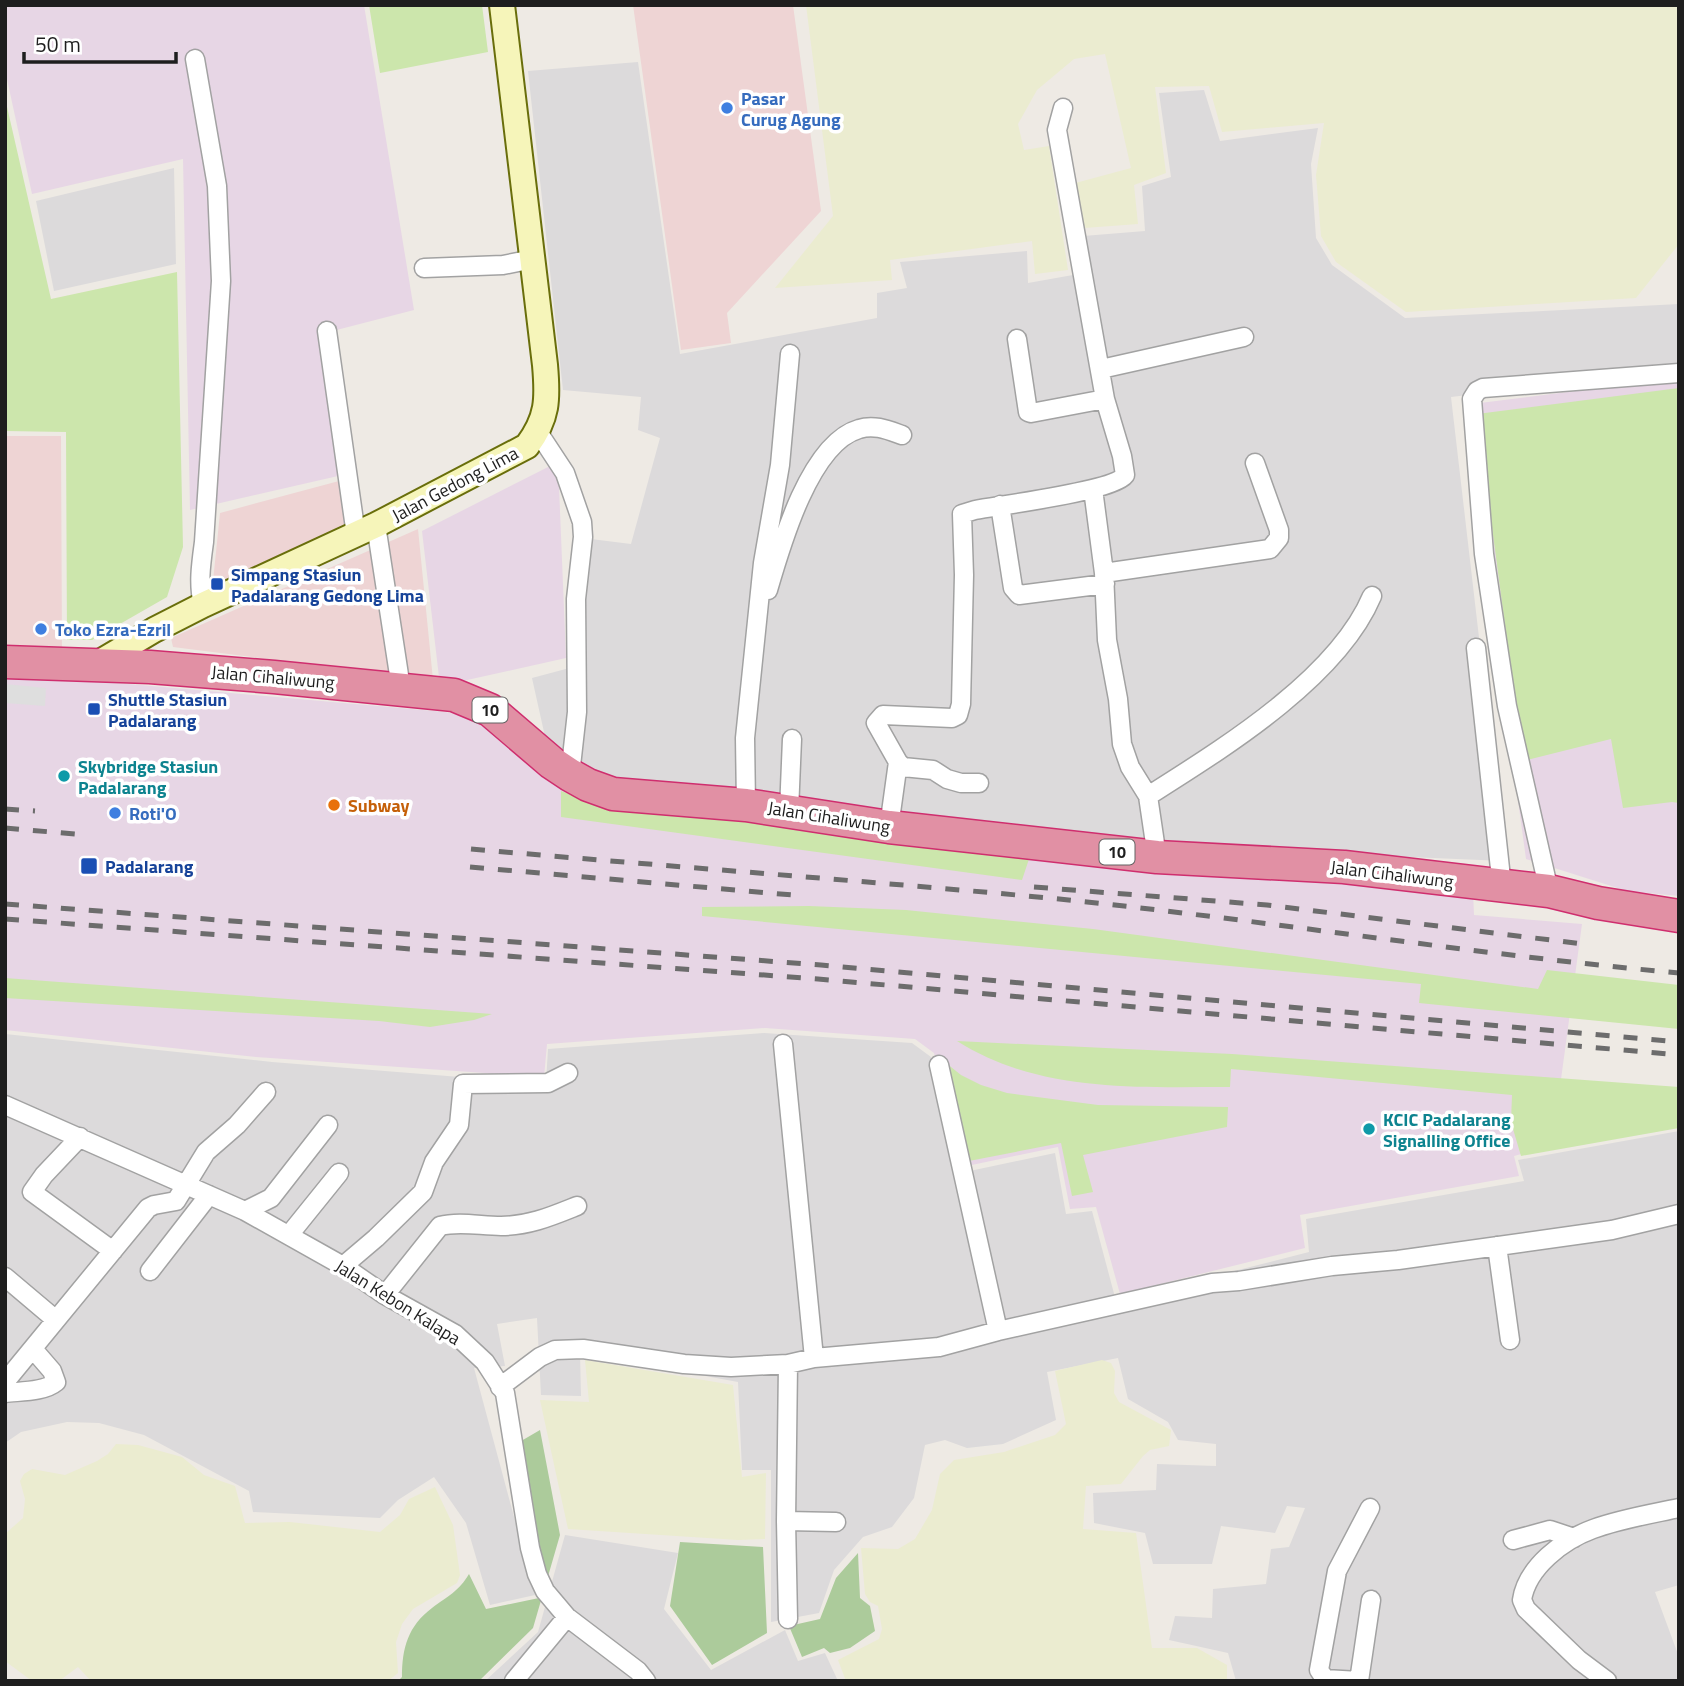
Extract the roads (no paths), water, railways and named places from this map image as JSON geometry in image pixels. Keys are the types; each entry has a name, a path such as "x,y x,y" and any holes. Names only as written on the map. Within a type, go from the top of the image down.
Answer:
{"highway":[{"name":"Jalan Cihaliwung","path":"5,662 274,677 454,695 490,710 552,764 588,785 613,794 747,805 889,827 1157,856 1344,867 1549,891 1598,903 1679,916"}],"street":[{"path":"502,5 547,391 545,413 538,432 565,473 582,522 583,537 576,599 577,712 570,775"},
{"path":"195,59 217,186 221,281 204,542 200,567 203,605"},
{"path":"979,783 947,779 933,770 903,766 898,762 876,723 880,716 947,718 958,715 961,704 964,575 962,514 1093,489 1120,481 1125,475 1105,399 1057,130 1063,108"},
{"path":"424,268 503,265 533,259"},
{"path":"327,331 366,530 401,688"},
{"path":"1101,369 1244,337"},
{"path":"1017,339 1028,412 1105,399"},
{"path":"747,805 745,738 763,563 780,465 790,354"},
{"path":"1549,891 1507,706 1485,554 1472,399 1477,391 1483,388 1679,373"},
{"path":"758,612 766,598 791,518 819,462 830,447 860,428 876,427 902,435"},
{"name":"Jalan Gedong Lima","path":"95,665 203,605 366,530 527,446 538,432"},
{"path":"1000,505 1013,588 1019,595 1269,549 1279,538 1279,530 1255,463"},
{"path":"1093,489 1104,578 1107,640 1118,699 1122,744 1130,767 1148,796 1157,856"},
{"path":"1148,796 1216,753 1280,704 1318,670 1361,618 1372,596"},
{"path":"1476,648 1502,887"},
{"path":"789,811 792,739"},
{"path":"889,827 898,762"},
{"path":"783,1044 814,1358"},
{"path":"939,1065 998,1331"},
{"path":"343,1266 423,1192 434,1162 459,1125 463,1084 548,1083 568,1073"},
{"path":"5,1382 150,1206 176,1201 206,1152 237,1125 266,1092"},
{"name":"Jalan Kebon Kalapa","path":"5,1105 245,1211 455,1334 485,1362 505,1394 530,1548 545,1591 567,1617 638,1671 646,1681"},
{"path":"245,1211 271,1198 328,1125"},
{"path":"80,1137 44,1175 32,1192 113,1251"},
{"path":"289,1235 339,1173"},
{"path":"150,1271 209,1195"},
{"path":"386,1295 440,1226 532,1223 578,1206"},
{"path":"500,1387 547,1352 555,1350 583,1349 684,1364 731,1367 788,1364 814,1358 939,1347 998,1331 1212,1283 1612,1230 1679,1214"},
{"path":"1497,1246 1510,1340"},
{"path":"5,1276 56,1320"},
{"path":"5,1393 43,1388 56,1382 52,1371 33,1349"},
{"path":"788,1364 788,1619"},
{"path":"1370,1508 1337,1571 1319,1670 1325,1679 1359,1681 1371,1600"},
{"path":"1607,1681 1578,1660 1526,1609 1522,1600 1525,1587 1538,1566 1574,1538 1593,1529 1679,1508"},
{"path":"786,1521 836,1522"},
{"path":"1514,1540 1550,1530 1574,1538"},
{"path":"514,1681 567,1617"}],"railway":[{"path":"5,809 35,811"},
{"path":"5,828 86,835"},
{"path":"471,849 1049,898 1679,973"},
{"path":"470,867 804,896"},
{"path":"1034,887 1267,905 1583,944"},
{"path":"5,904 821,965 1679,1042"},
{"path":"5,919 818,979 1679,1055"}],"place":[{"name":"Pasar Curug Agung","path":"727,108"},
{"name":"Simpang Stasiun Padalarang Gedong Lima","path":"217,584"},
{"name":"Toko Ezra-Ezril","path":"41,629"},
{"name":"Shuttle Stasiun Padalarang","path":"94,709"},
{"name":"Skybridge Stasiun Padalarang","path":"64,776"},
{"name":"Subway","path":"334,805"},
{"name":"Roti'O","path":"115,813"},
{"name":"Padalarang","path":"89,866"},
{"name":"KCIC Padalarang Signalling Office","path":"1369,1129"}]}
